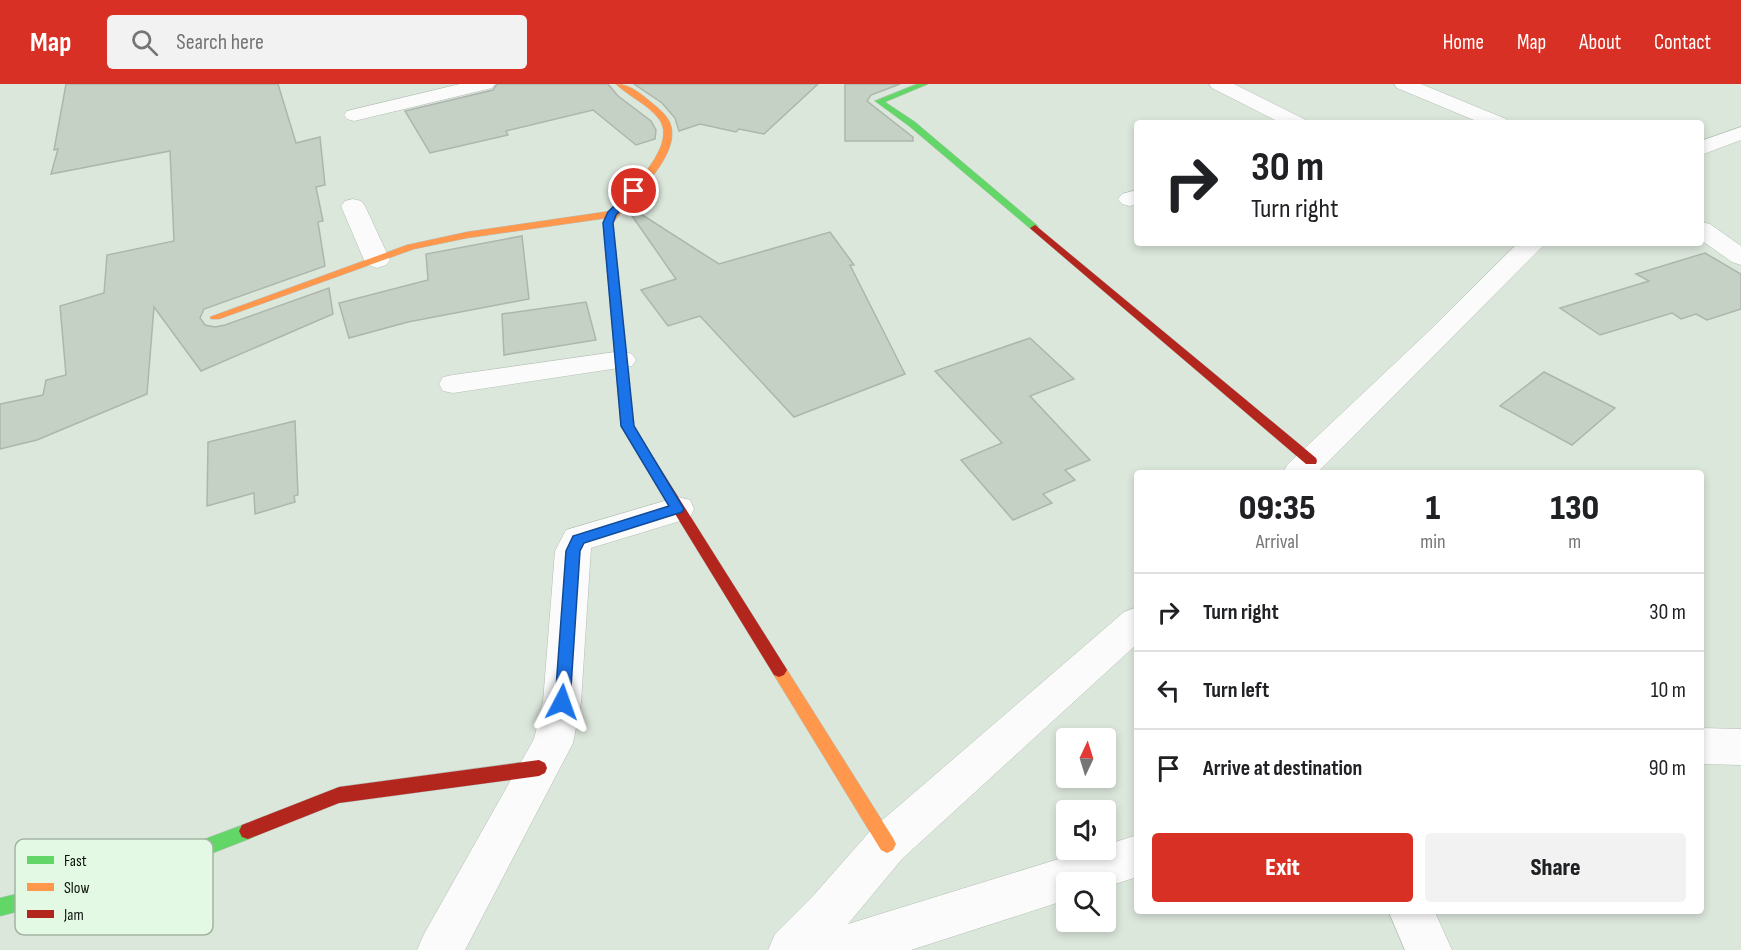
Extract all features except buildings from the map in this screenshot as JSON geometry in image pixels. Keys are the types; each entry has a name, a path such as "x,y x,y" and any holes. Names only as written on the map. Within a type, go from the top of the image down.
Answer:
{"street":[{"path":"354,115 485,84"},
{"path":"620,84 666,121 669,131 666,146 647,176 611,214 608,223 627,426 887,844"},
{"path":"924,84 879,101 912,124 1305,467 1438,339 1521,252 1530,246"},
{"path":"1219,84 1291,120"},
{"path":"1404,84 1492,120"},
{"path":"1704,147 1741,133"},
{"path":"353,206 377,260"},
{"path":"215,317 411,247 467,235 611,214"},
{"path":"1704,231 1741,257"},
{"path":"453,384 621,360"},
{"path":"440,950 553,743 562,702 573,551 578,539 678,509"},
{"path":"829,938 887,844 1134,625"},
{"path":"1704,746 1741,747"},
{"path":"213,844 339,795 539,768"},
{"path":"791,950 1134,857"},
{"path":"0,907 15,903"},
{"path":"1412,914 1429,950"}],"traffic: fast":[{"path":"924,84 879,101 912,124 1035,228"},
{"path":"213,844 248,831"},
{"path":"0,907 15,903"}],"traffic: slow":[{"path":"620,84 658,112 666,123 668,135 665,148 658,161 608,223 627,426 648,460"},
{"path":"215,317 411,247 467,235 611,214"},
{"path":"779,670 887,844"}],"traffic: jam":[{"path":"1035,228 1311,461"},
{"path":"648,460 779,670"},
{"path":"248,831 339,795 539,768"}],"route":[{"path":"562,702 573,551 578,539 678,509 627,426 608,223 611,214 634,191"}]}
